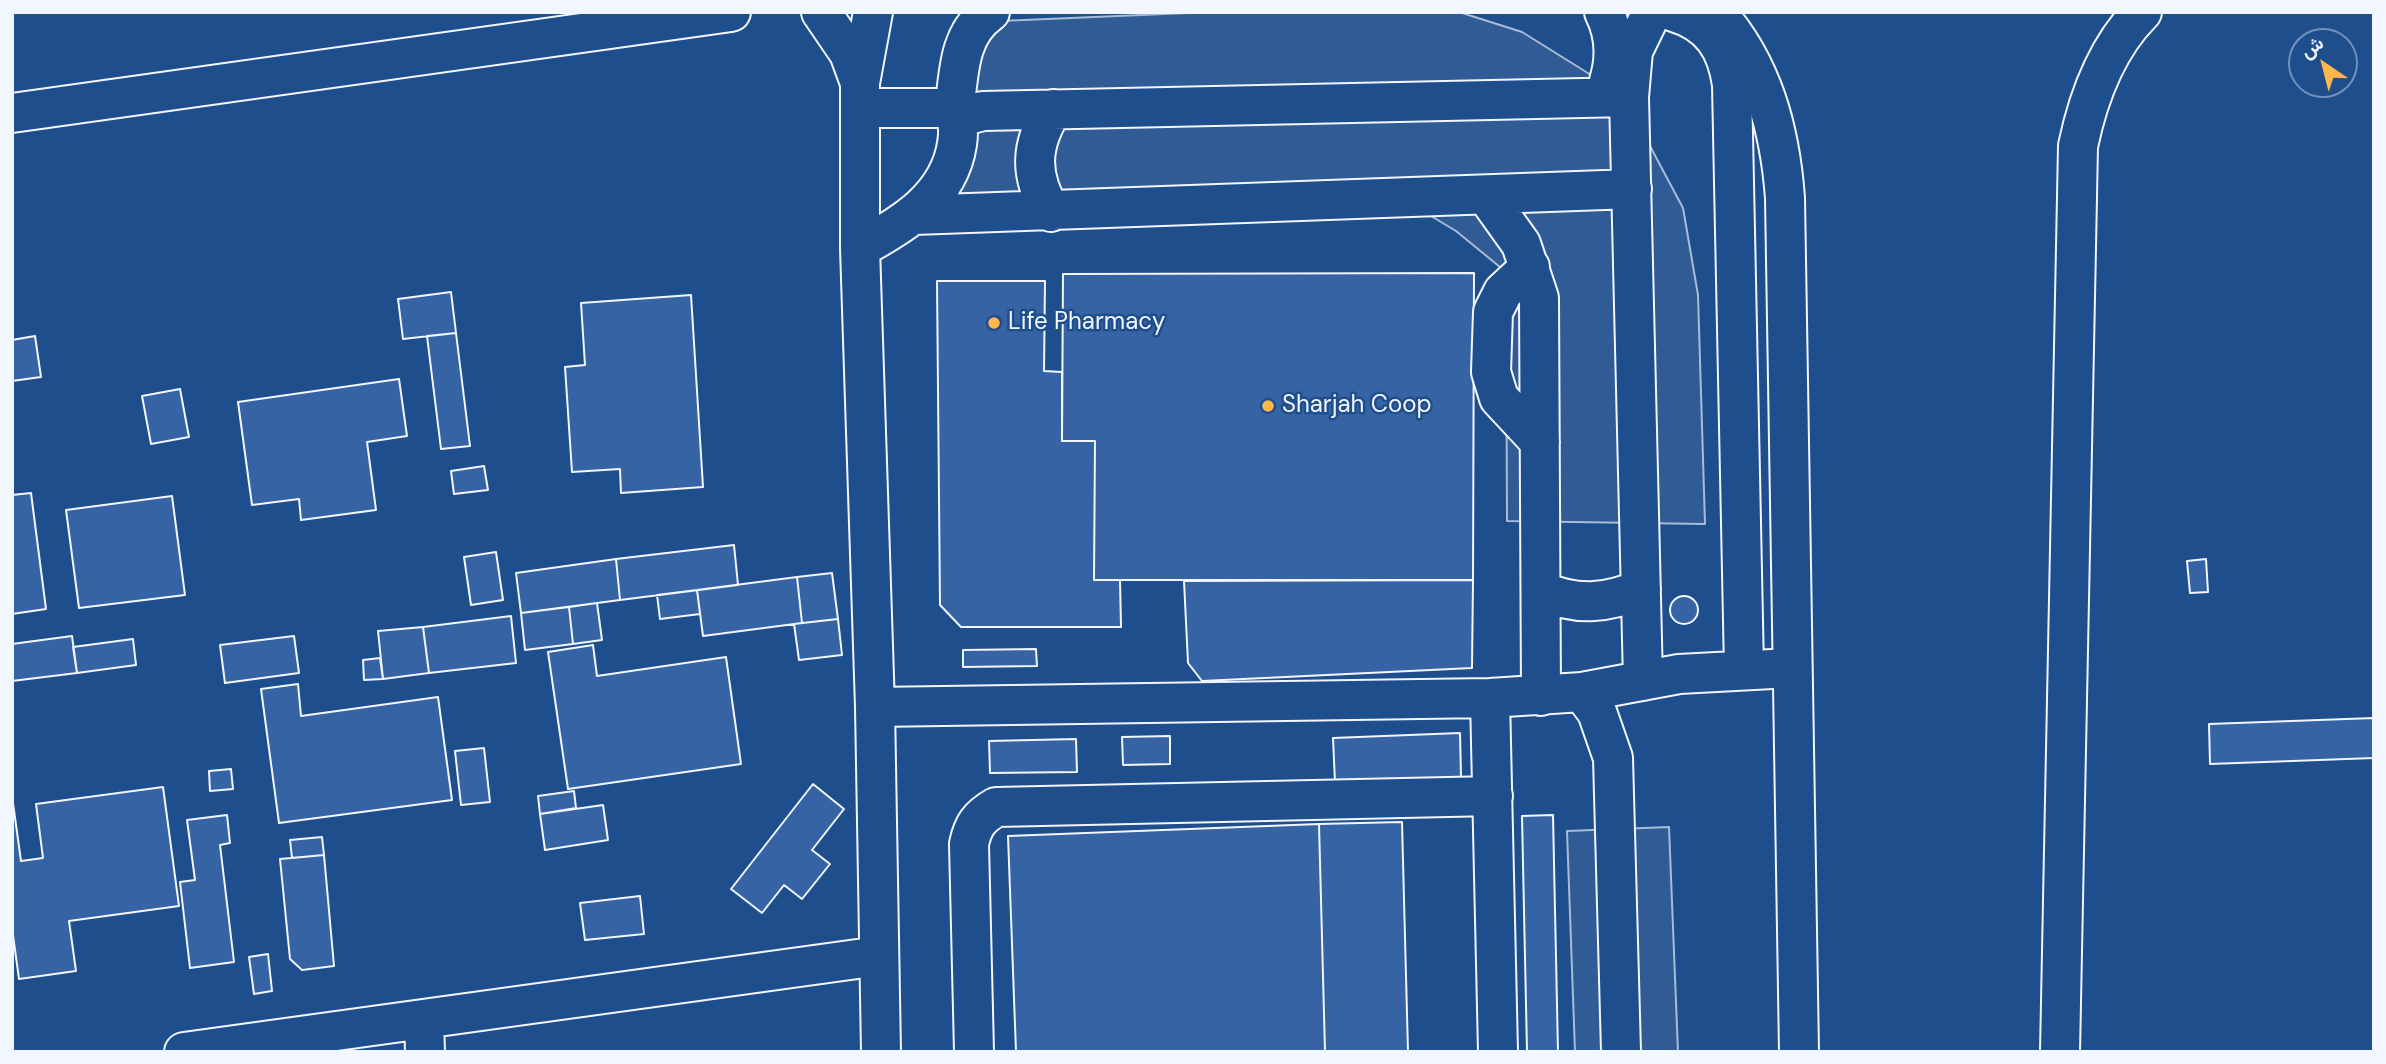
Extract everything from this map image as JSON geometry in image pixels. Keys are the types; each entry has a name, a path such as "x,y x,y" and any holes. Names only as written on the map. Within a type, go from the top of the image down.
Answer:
{"main road":[{"path":"12,113 731,12"},
{"path":"821,12 849,53 860,96"},
{"path":"873,12 860,96 860,248 875,707 881,1052"},
{"path":"860,248 914,215 928,203 949,172 958,137 955,115 962,49 978,21 990,12"},
{"path":"1604,12 1613,36 1611,78 1632,189 1643,681"},
{"path":"1616,98 1633,51 1652,12"},
{"path":"1674,12 1691,18 1709,30 1729,63 1732,85 1744,669"},
{"path":"1717,12 1745,51 1762,86 1775,122 1786,198 1798,1052"},
{"path":"2060,1052 2078,146 2086,111 2098,78 2115,46 2142,12"},
{"path":"860,96 945,108 955,115 983,111 1053,109 1616,98"},
{"path":"1051,212 1040,193 1034,172 1034,149 1040,128 1053,109"},
{"path":"914,215 1632,189"},
{"path":"1486,195 1521,244 1531,267 1539,298 1541,695"},
{"path":"1541,591 1560,599 1601,603 1641,589"},
{"path":"875,707 1490,698 1582,692 1679,674 1791,668"},
{"path":"1582,692 1602,723 1613,758 1620,1052"},
{"path":"1490,698 1498,1052"},
{"path":"974,1052 969,845 972,828 982,815 996,807 1493,796"},
{"path":"184,1052 425,1036 879,956"}],"shaded area":[{"path":"1212,12 1459,12 1522,32 1591,75 1642,131 1683,208 1698,295 1705,524 1507,521 1506,272 1456,231 1406,201 957,218 953,23"},
{"path":"1669,827 1678,1052 1575,1052 1567,831"}],"building":[{"name":"Sharjah Coop","path":"1474,273 1473,580 1094,580 1095,441 1062,441 1063,274"},
{"path":"937,281 1045,281 1044,371 1062,372 1062,441 1095,441 1094,580 1120,580 1121,627 961,627 940,605"},
{"path":"451,292 456,333 403,339 398,299"},
{"path":"691,295 703,487 621,493 620,469 572,472 565,367 585,365 581,303"},
{"path":"456,333 470,446 441,449 427,336"},
{"path":"35,336 41,377 12,381 12,340"},
{"path":"399,379 407,436 367,442 376,510 301,520 299,499 252,505 238,402"},
{"path":"180,389 189,437 151,444 142,396"},
{"path":"484,466 488,490 454,494 451,471"},
{"path":"31,493 46,609 12,614 12,495"},
{"path":"172,496 185,595 79,608 66,510"},
{"path":"734,545 738,585 620,600 616,559"},
{"path":"496,552 503,600 471,605 464,557"},
{"path":"616,559 620,600 521,613 516,573"},
{"path":"2206,559 2208,592 2190,593 2187,561"},
{"path":"832,573 838,619 802,623 797,577"},
{"path":"797,577 802,623 703,636 697,590"},
{"path":"1473,580 1472,668 1202,681 1188,663 1184,581"},
{"path":"697,590 700,614 660,619 657,595"},
{"path":"1684,596 1694,600 1698,610 1694,620 1684,624 1674,620 1670,610 1674,600"},
{"path":"597,603 602,640 573,644 569,607"},
{"path":"569,607 573,644 525,650 521,613"},
{"path":"511,616 516,663 429,673 423,627"},
{"path":"838,619 842,655 799,660 794,624"},
{"path":"423,627 429,673 383,679 378,631"},
{"path":"72,636 77,673 12,681 12,644"},
{"path":"294,636 299,673 225,683 220,645"},
{"path":"133,639 136,665 77,673 73,647"},
{"path":"593,645 597,676 726,657 741,764 568,789 548,652"},
{"path":"1036,649 1037,666 963,667 963,650"},
{"path":"380,658 383,679 364,680 363,660"},
{"path":"298,684 301,716 438,697 452,800 279,823 261,689"},
{"path":"2374,718 2374,758 2210,764 2209,724"},
{"path":"1460,733 1461,777 1335,782 1333,738"},
{"path":"1170,736 1170,764 1123,765 1122,737"},
{"path":"1076,739 1077,772 990,773 989,741"},
{"path":"484,748 490,802 461,805 455,751"},
{"path":"231,769 233,789 210,791 209,771"},
{"path":"813,784 844,809 812,850 830,864 802,899 784,885 762,913 731,889"},
{"path":"163,787 179,906 69,921 76,971 19,979 12,928 12,796 21,861 43,858 36,804"},
{"path":"574,791 576,808 540,814 538,796"},
{"path":"603,805 608,840 545,850 540,814"},
{"path":"227,815 230,843 220,845 234,962 190,968 180,882 195,880 187,820"},
{"path":"1553,815 1558,1052 1527,1052 1522,816"},
{"path":"1402,822 1408,1052 1325,1052 1319,824"},
{"path":"1319,824 1325,1052 1016,1052 1008,836"},
{"path":"322,837 324,855 292,858 290,840"},
{"path":"324,855 334,966 302,970 290,959 280,859"},
{"path":"640,896 644,934 585,940 580,903"},
{"path":"268,954 272,991 254,994 249,957"}],"place":[{"name":"Life Pharmacy","path":"994,323"},
{"name":"Sharjah Coop","path":"1268,406"}]}
